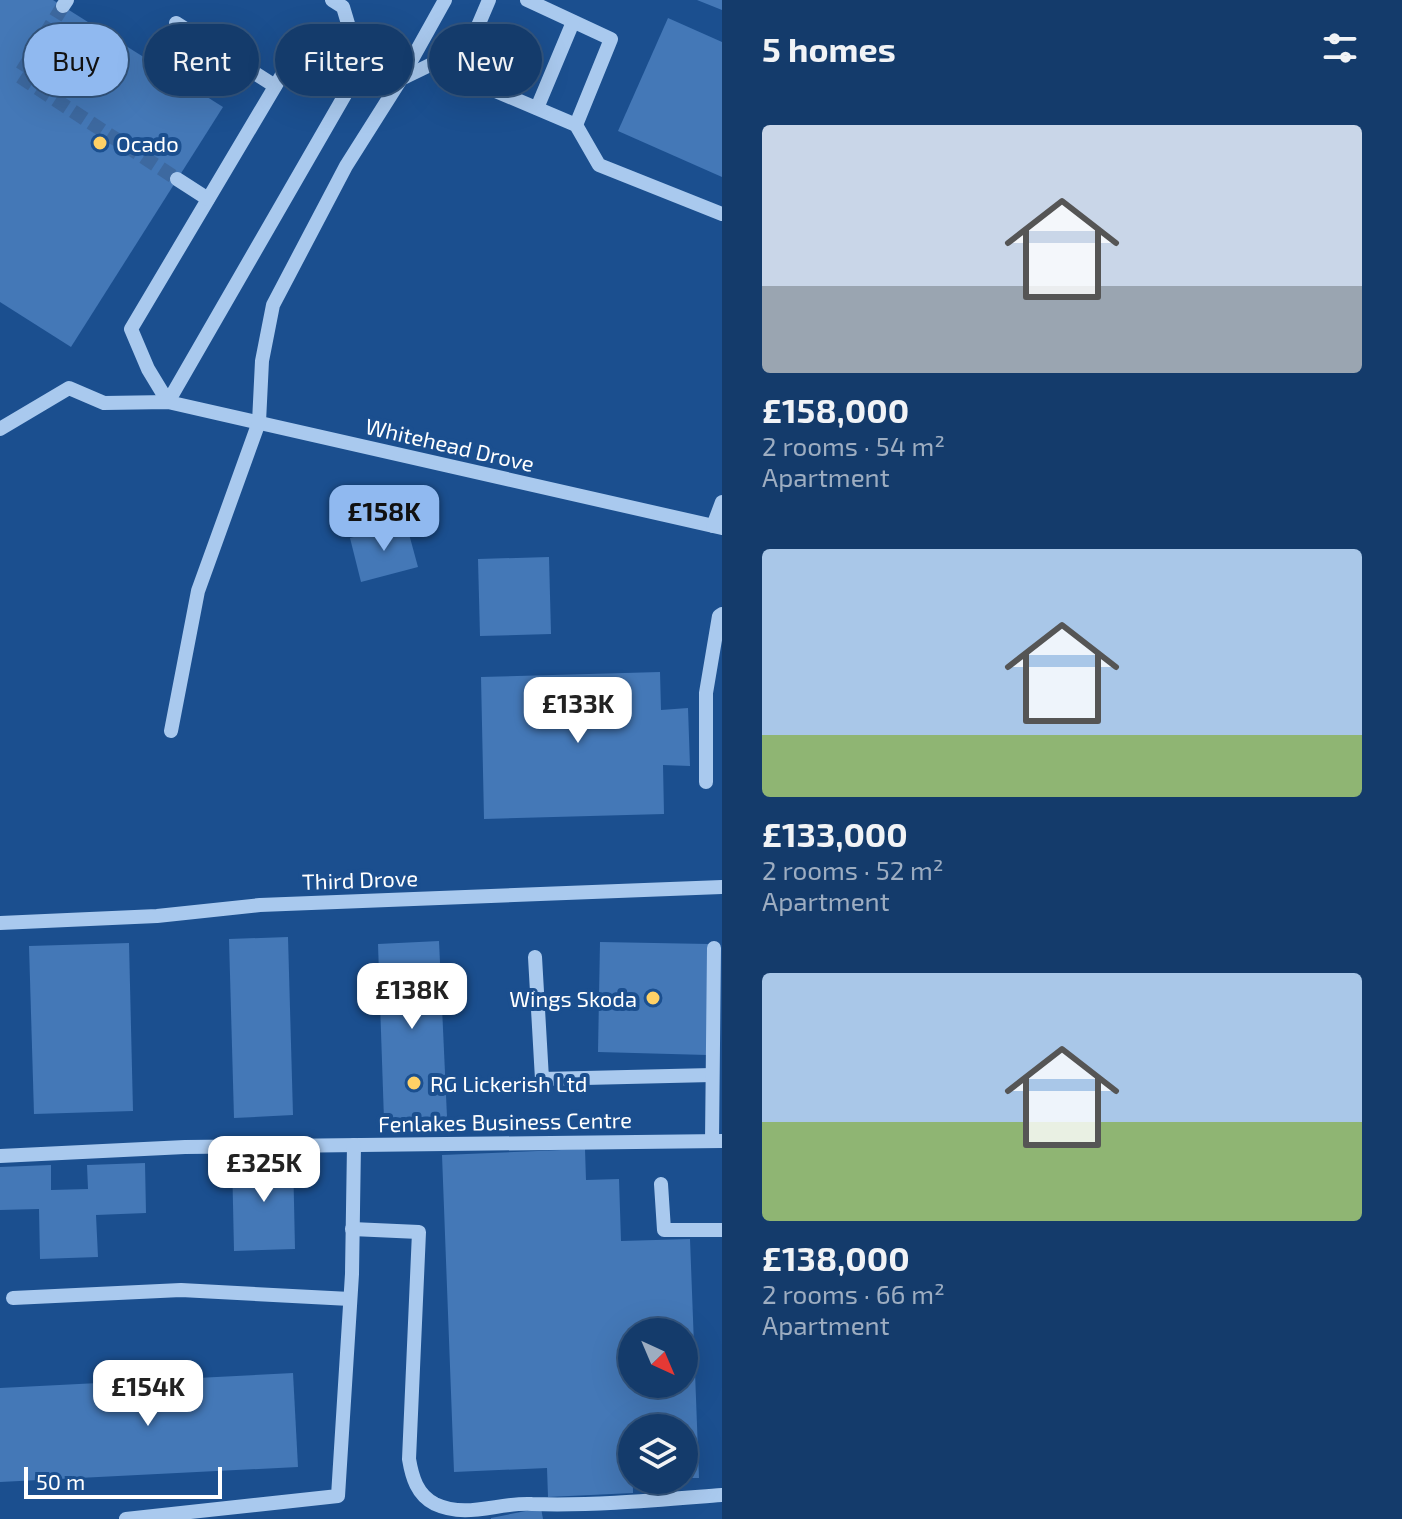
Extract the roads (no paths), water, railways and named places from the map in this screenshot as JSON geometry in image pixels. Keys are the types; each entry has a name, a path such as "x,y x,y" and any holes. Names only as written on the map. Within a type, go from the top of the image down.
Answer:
{"lane":[{"path":"176,23 275,86 131,329 148,369 168,402 361,67 343,7 332,0"},
{"path":"413,57 445,0"},
{"path":"479,24 489,0"},
{"path":"527,0 611,39 576,125"},
{"path":"537,108 573,22"},
{"path":"171,731 198,591 259,422 262,361 273,305 346,166 390,96"},
{"path":"508,96 576,125 599,165 722,214"},
{"path":"177,179 208,199"},
{"name":"Whitehead Drove","path":"0,429 69,388 104,403 168,402 718,527"},
{"path":"718,527 722,502"},
{"path":"706,782 706,693 719,616 722,614"},
{"name":"Third Drove","path":"0,923 157,916 260,905 722,887"},
{"path":"714,948 712,1075 717,1141"},
{"path":"535,957 542,1079 712,1075"},
{"name":"Fenlakes Business Centre","path":"0,1156 185,1147 717,1141"},
{"path":"126,1519 338,1496 350,1299 354,1145"},
{"path":"661,1184 664,1230 722,1230"},
{"path":"352,1229 419,1232 409,1459 412,1477 422,1495 456,1512 530,1503 558,1507 722,1495"},
{"path":"13,1298 181,1290 350,1299"}],"tunnel":[{"path":"63,6 19,76 177,179"}],"place":[{"name":"Ocado","path":"100,143"},
{"name":"Wings Skoda","path":"653,998"},
{"name":"RG Lickerish Ltd","path":"414,1083"}]}
